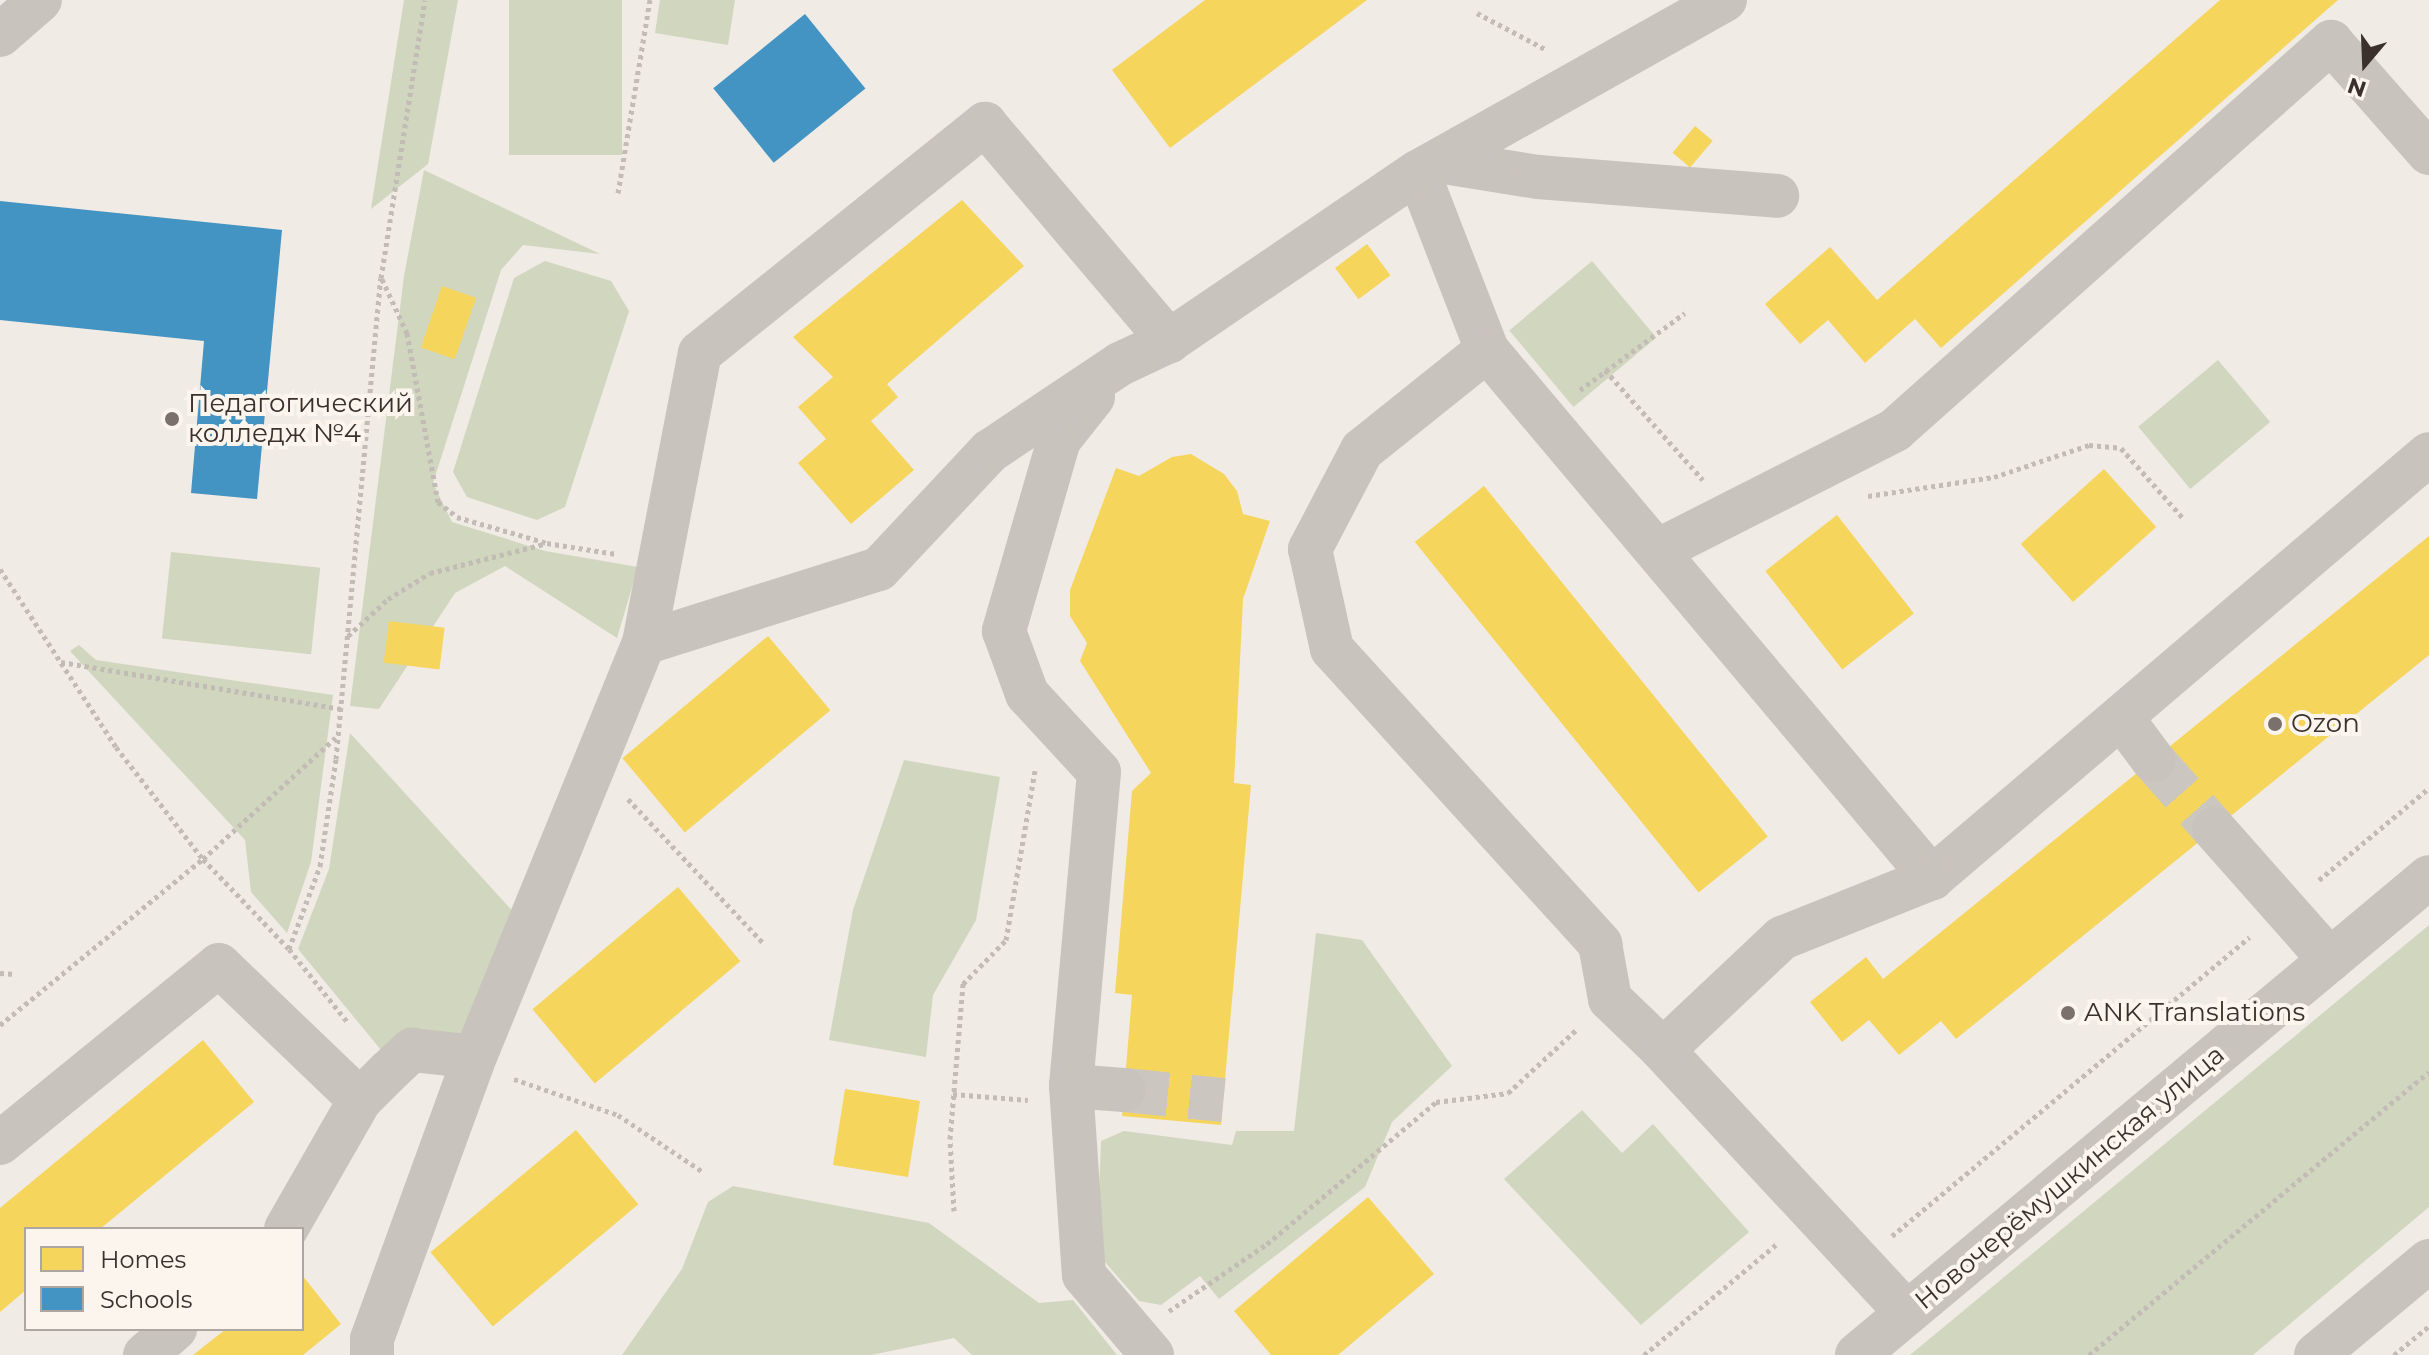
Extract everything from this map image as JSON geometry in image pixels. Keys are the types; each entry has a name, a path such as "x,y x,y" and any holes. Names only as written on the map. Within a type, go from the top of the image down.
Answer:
{"street":[{"path":"0,35 40,0"},
{"path":"644,643 879,569 990,451 1120,364 1169,341 1428,166 1725,0"},
{"path":"1657,551 1895,430 2331,42 2429,153"},
{"path":"377,1350 473,1061 644,643 700,353 985,124 1169,341"},
{"path":"1428,166 1777,196"},
{"path":"1428,166 1487,350 1932,878"},
{"path":"1487,350 1362,450 1310,549 1332,649 1600,944 1610,999 1663,1050 1907,1313"},
{"path":"1120,364 1059,440 1004,631 1027,694 1099,772 1072,1095 1084,1275 1144,1345"},
{"path":"1663,1050 1782,938 1932,878 2429,454"},
{"path":"2121,717 2153,760"},
{"path":"2214,829 2330,960"},
{"name":"Новочерёмушкинская улица","path":"1857,1355 2429,877"},
{"path":"0,1143 219,965 374,1086"},
{"path":"287,1227 374,1086 412,1050 473,1061"},
{"path":"1072,1095 1124,1090"},
{"path":"2316,1355 2429,1261"},
{"path":"145,1355 173,1331"}],"path":[{"path":"289,949 320,866 341,709 381,278 425,0"},
{"path":"618,193 650,0"},
{"path":"1477,13 1591,74"},
{"path":"381,278 407,333 438,502 457,517 547,543 660,560"},
{"path":"1545,418 1685,313"},
{"path":"347,637 388,599 430,573 547,543"},
{"path":"0,569 116,747 203,859 289,949 374,1086"},
{"path":"61,662 341,709"},
{"path":"954,1211 953,1094 963,984 1006,940 1045,714"},
{"path":"0,1025 203,859 338,736"},
{"path":"595,763 763,943"},
{"path":"1860,1263 2429,788"},
{"path":"0,973 15,974"},
{"path":"1144,1345 1436,1102 1508,1093 1610,999"},
{"path":"473,1061 618,1115 703,1172"},
{"path":"2089,1355 2429,1072"},
{"path":"953,1094 1072,1095"},
{"path":"1644,1355 1777,1242 1791,1245"},
{"path":"2394,1355 2429,1326"}],"green space":[{"path":"404,0 458,0 428,164 371,209"},
{"path":"509,0 622,0 622,155 509,155"},
{"path":"660,0 735,0 728,45 655,33"},
{"path":"424,170 600,254 523,245 501,270 433,483 452,522 545,551 638,567 617,638 505,566 455,593 379,709 350,706 404,276"},
{"path":"545,261 611,281 629,311 565,507 537,520 467,497 453,472 514,278"},
{"path":"1592,261 1656,338 1574,407 1509,330"},
{"path":"2218,360 2270,422 2190,489 2138,427"},
{"path":"171,552 320,568 311,654 162,639"},
{"path":"79,645 96,660 333,695 311,862 287,933 251,892 245,840 70,651"},
{"path":"350,733 518,917 465,1046 390,1061 298,949 329,869"},
{"path":"904,760 1000,777 976,920 933,995 926,1057 829,1040 853,910"},
{"path":"2429,925 2429,1207 2253,1355 1910,1355"},
{"path":"1316,933 1362,940 1452,1066 1392,1122 1365,1187 1219,1299 1200,1276 1161,1305 1139,1301 1097,1253 1101,1141 1124,1131 1232,1145 1236,1131 1294,1131"},
{"path":"1582,1110 1622,1153 1653,1124 1749,1232 1641,1325 1504,1179"},
{"path":"733,1186 929,1223 1039,1303 1073,1300 1117,1355 972,1355 954,1338 871,1355 622,1355 682,1269 708,1202"}],"building: Homes":[{"path":"1205,0 1367,0 1170,148 1112,70"},
{"path":"2220,0 2338,0 1941,348 1915,319 1865,363 1828,320 1800,344 1765,304 1830,247 1877,300"},
{"path":"1695,126 1713,141 1690,168 1673,153"},
{"path":"962,200 1024,266 887,384 898,397 871,421 914,470 851,524 798,463 826,439 798,407 833,377 793,337"},
{"path":"1367,244 1390,275 1359,299 1335,268"},
{"path":"442,286 476,298 455,359 421,347"},
{"path":"1191,454 1224,474 1237,491 1243,514 1270,521 1243,599 1234,783 1251,785 1221,1125 1122,1116 1132,995 1115,993 1132,791 1151,773 1080,661 1087,643 1070,616 1070,590 1116,468 1139,476 1172,457"},
{"path":"2104,469 2156,527 2073,602 2021,544"},
{"path":"1484,486 1768,836 1699,893 1415,542"},
{"path":"1837,515 1914,614 1842,670 1765,571"},
{"path":"2429,536 2429,655 1956,1039 1941,1021 1899,1055 1869,1020 1842,1042 1810,1002 1866,957 1883,979"},
{"path":"389,621 445,628 439,670 384,663"},
{"path":"768,636 830,710 685,832 622,758"},
{"path":"678,887 740,961 595,1083 532,1009"},
{"path":"203,1040 254,1102 102,1227 24,1227 24,1292 0,1312 0,1208"},
{"path":"845,1089 920,1101 908,1177 833,1165"},
{"path":"576,1130 638,1204 493,1326 430,1252"},
{"path":"1368,1197 1434,1274 1338,1355 1271,1355 1234,1311"},
{"path":"304,1278 341,1324 303,1355 193,1355 223,1331 304,1331"}],"building: Schools":[{"path":"805,14 865,89 774,163 713,88"},
{"path":"0,201 282,230 257,499 191,493 204,341 0,320"}],"tunnel":[{"path":"2153,760 2214,829"},
{"path":"1124,1090 1223,1100"}],"place":[{"name":"Педагогический колледж №4","path":"172,419"},
{"name":"Ozon","path":"2275,724"},
{"name":"ANK Translations","path":"2068,1013"}]}
